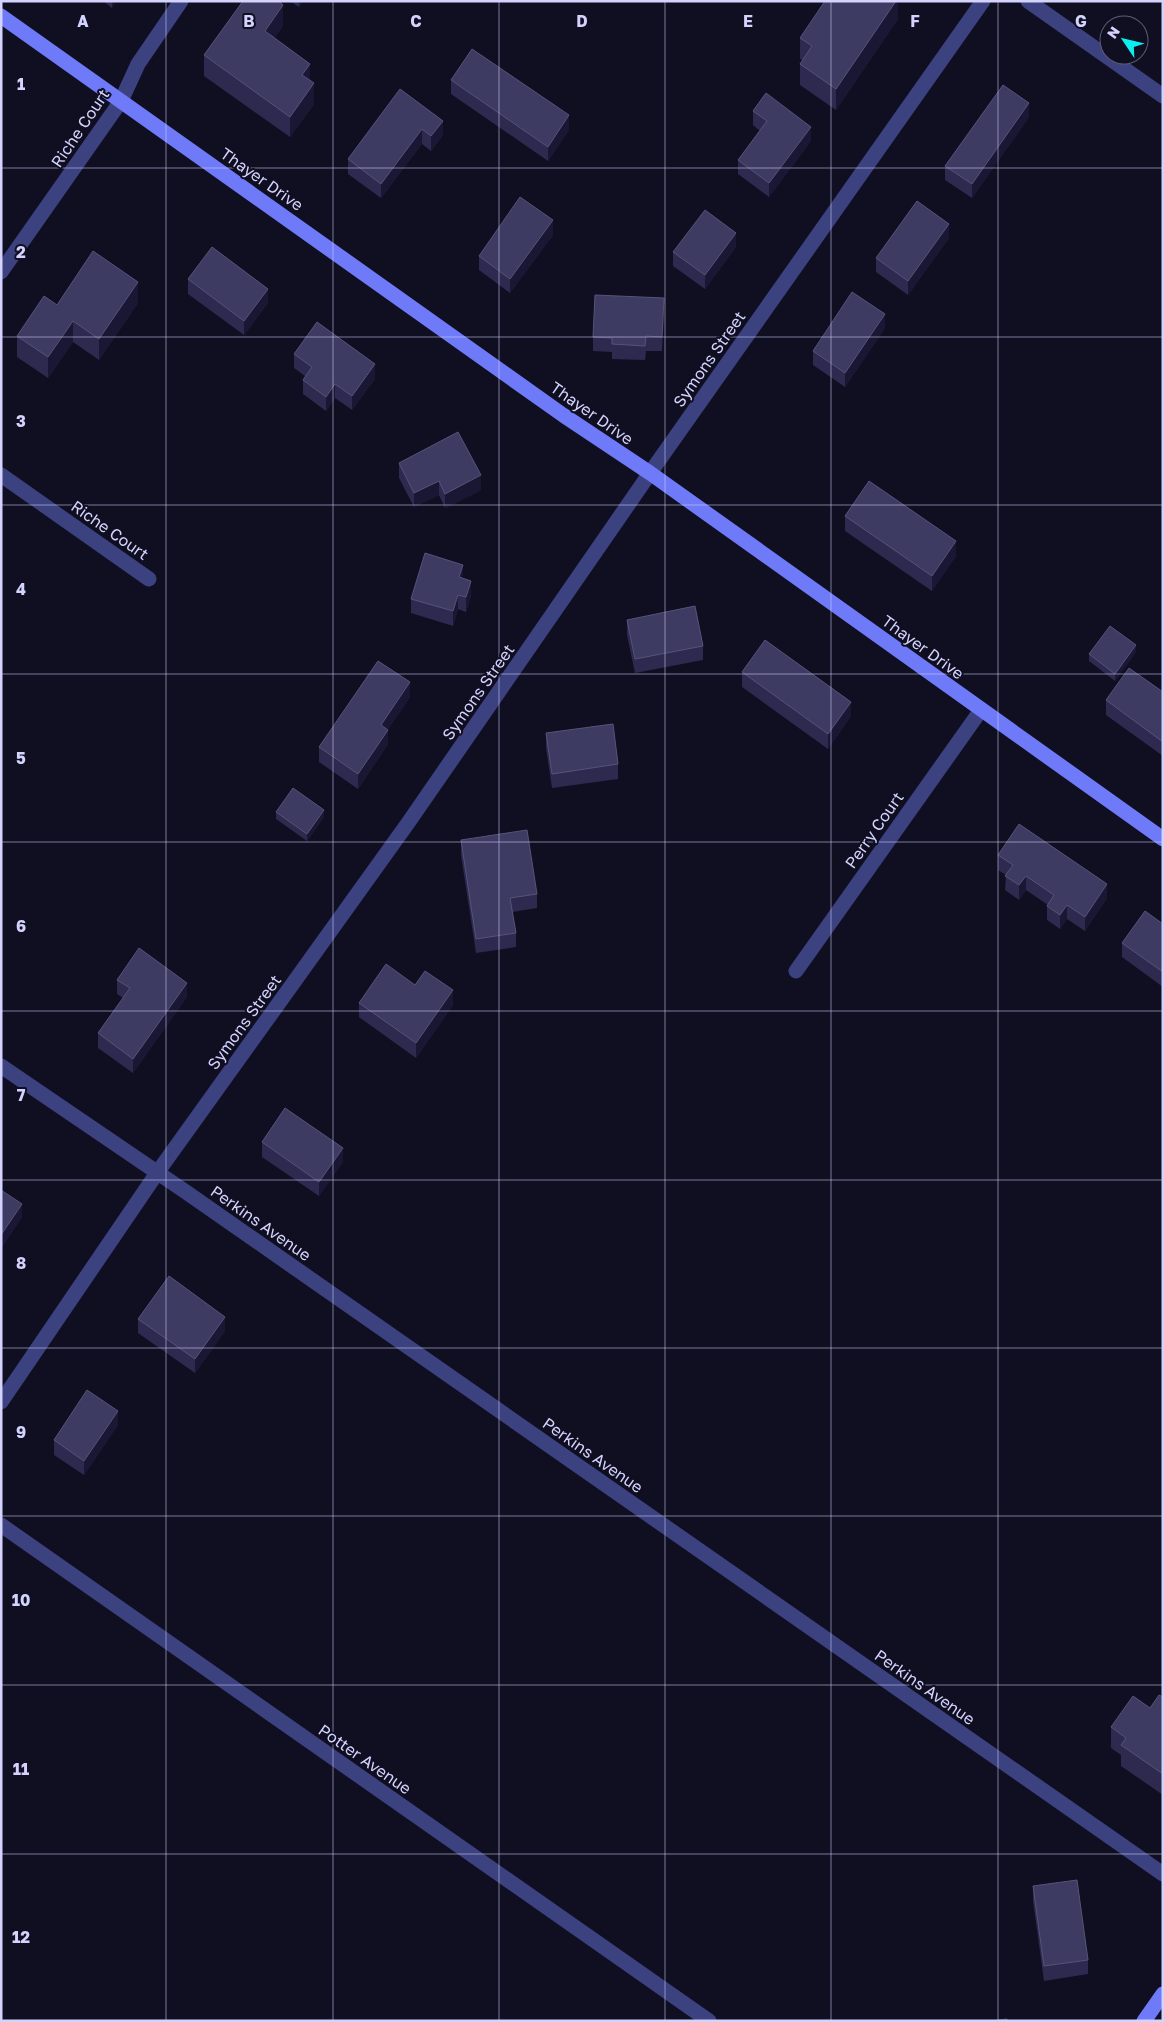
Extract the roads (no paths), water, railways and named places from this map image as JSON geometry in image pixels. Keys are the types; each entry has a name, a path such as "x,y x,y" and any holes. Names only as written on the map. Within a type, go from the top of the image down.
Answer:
{"street":[{"name":"Riche Court","path":"1,272 121,101 138,64 181,1"},
{"name":"Symons Street","path":"1,1402 157,1173 408,823 650,473 983,1"},
{"path":"1028,1 1163,96"},
{"name":"Thayer Drive","path":"1,16 563,415 650,473 1163,839"},
{"name":"Riche Court","path":"1,475 149,579"},
{"name":"Perry Court","path":"796,971 981,710"},
{"name":"Perkins Avenue","path":"1,1066 1163,1874"},
{"name":"Potter Avenue","path":"1,1525 708,2021"},
{"path":"1144,2021 1163,1994"}]}
